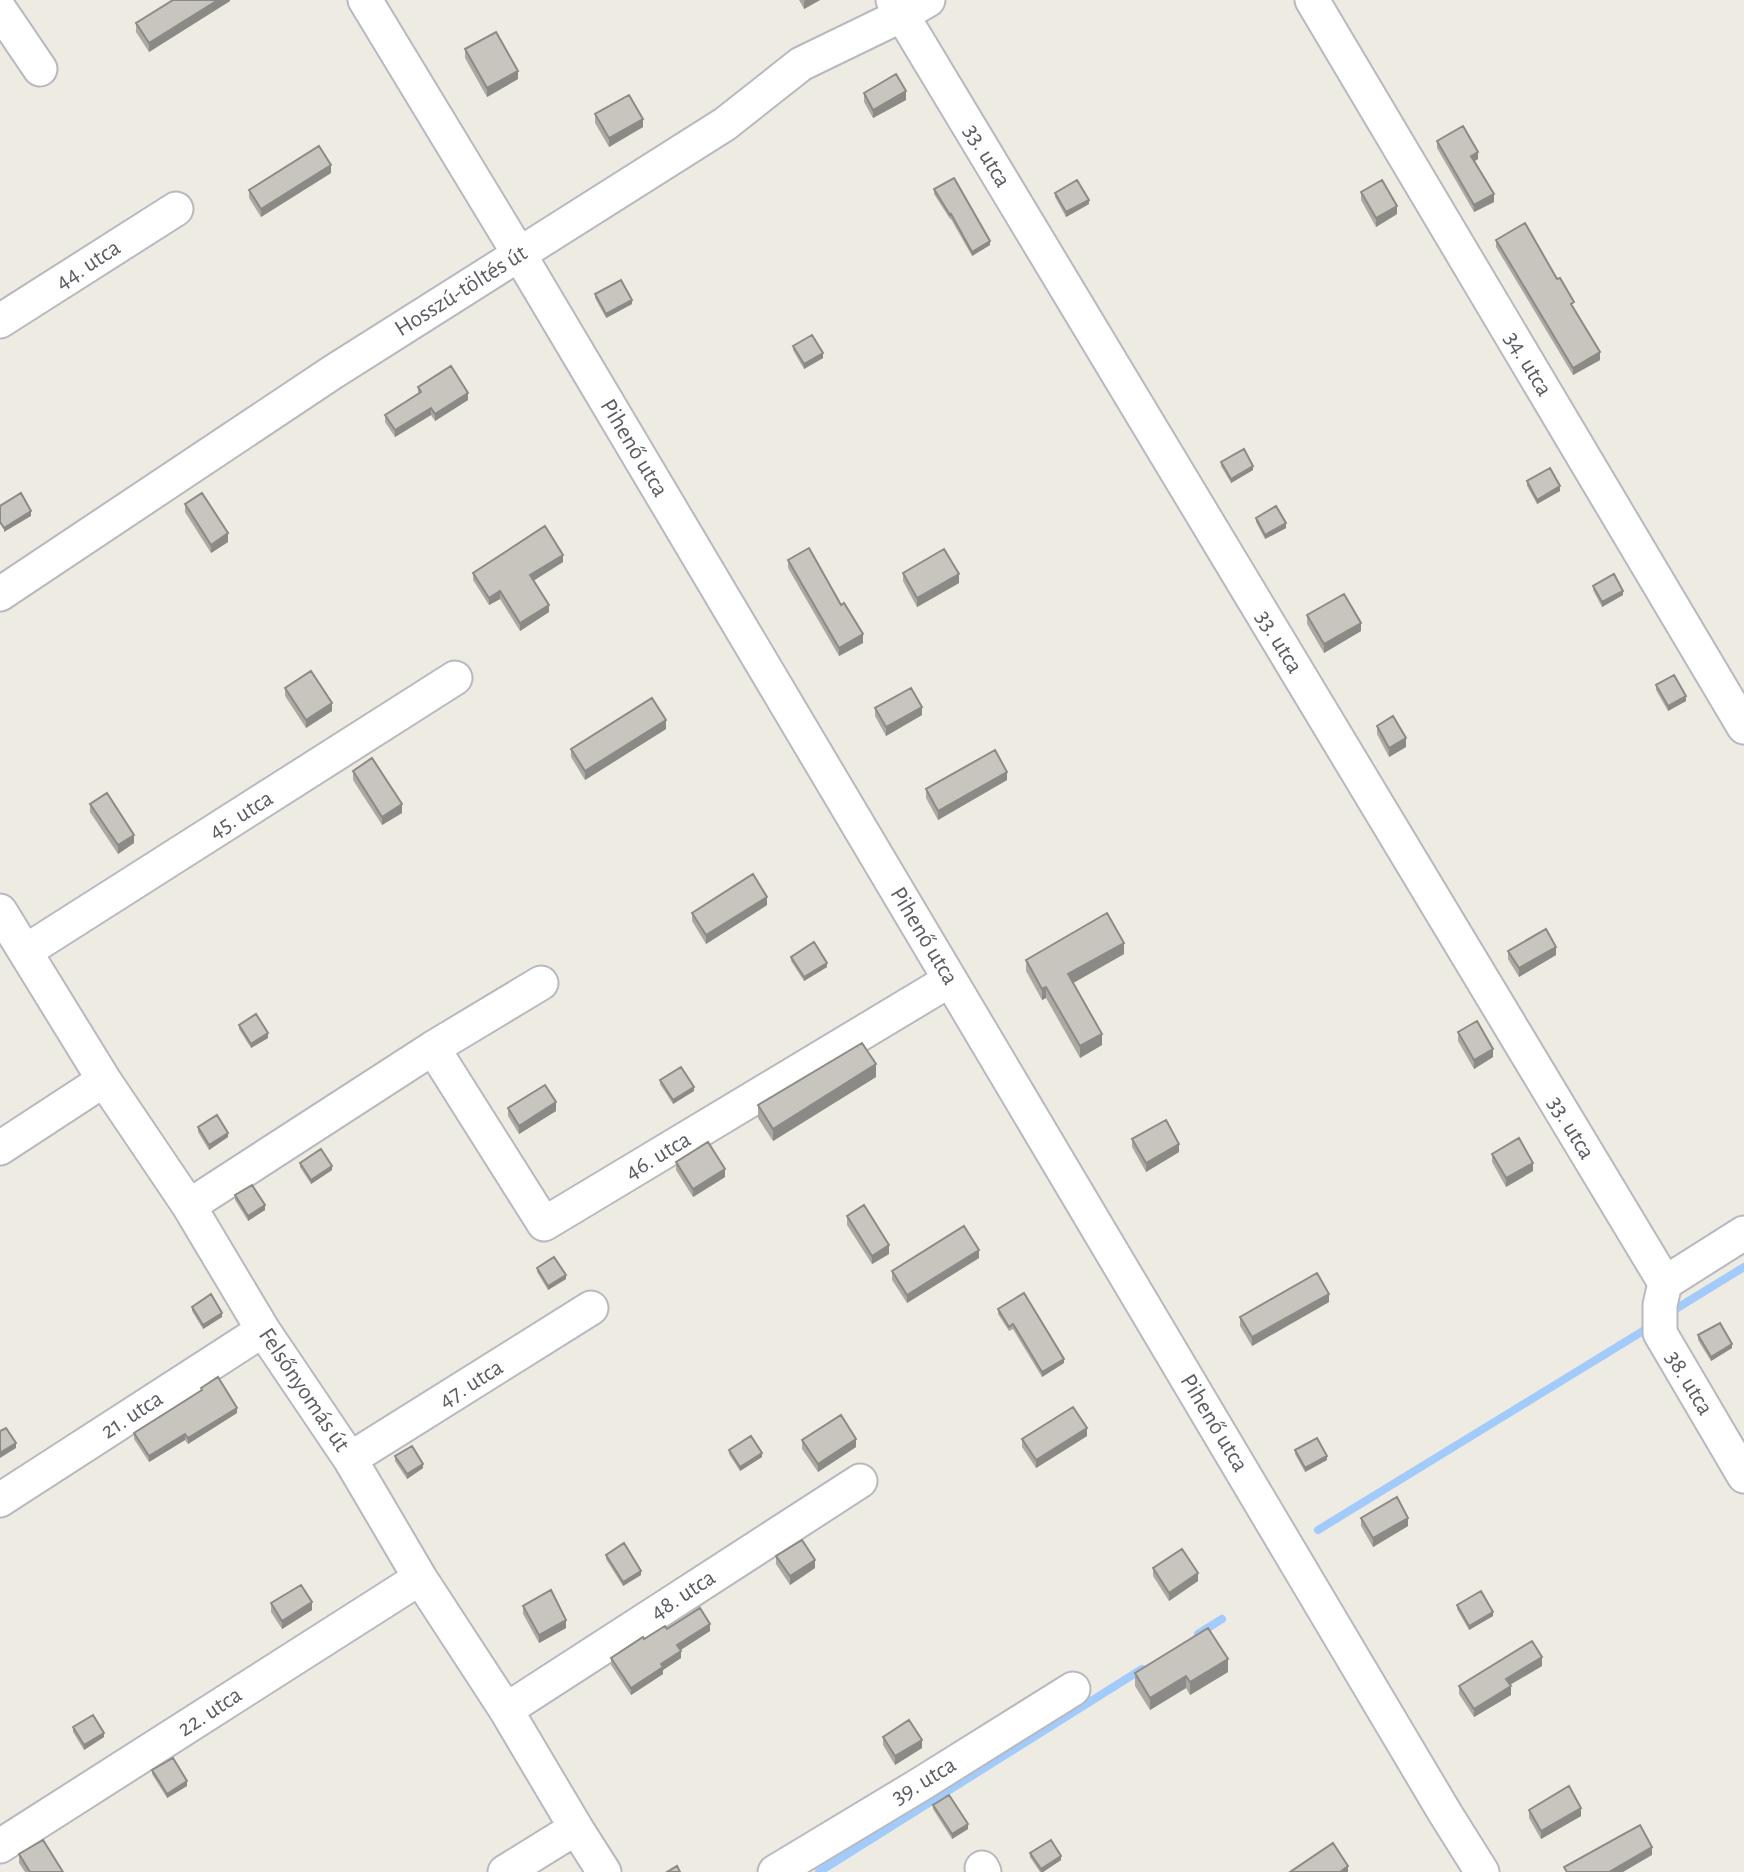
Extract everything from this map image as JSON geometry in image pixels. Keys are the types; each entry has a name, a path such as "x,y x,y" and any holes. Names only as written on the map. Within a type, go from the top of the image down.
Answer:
{"street":[{"name":"Pihenő utca","path":"365,0 1482,1872"},
{"name":"34. utca","path":"1311,0 1744,727"},
{"name":"Hosszú-töltés út","path":"0,594 332,372 725,124 801,64 908,5"},
{"name":"33. utca","path":"908,5 1665,1283"},
{"path":"0,10 40,69"},
{"name":"44. utca","path":"0,321 176,209"},
{"name":"45. utca","path":"26,951 455,678"},
{"name":"Felsőnyomás út","path":"0,911 104,1080 189,1206 263,1329 350,1460 420,1578 506,1710 604,1872"},
{"name":"46. utca","path":"433,1048 544,1224 950,980"},
{"path":"189,1206 433,1048 541,983"},
{"path":"0,1148 104,1080"},
{"path":"1665,1283 1744,1233"},
{"name":"38. utca","path":"1665,1283 1660,1305 1660,1333 1744,1476"},
{"name":"47. utca","path":"350,1460 591,1308"},
{"name":"21. utca","path":"0,1500 263,1329"},
{"name":"48. utca","path":"506,1710 859,1481"},
{"name":"22. utca","path":"0,1846 420,1578"},
{"name":"39. utca","path":"775,1872 1073,1689"},
{"path":"505,1872 576,1828"}],"building":[{"path":"173,0 218,0 149,43 136,23"},
{"path":"496,32 518,71 487,88 465,49"},
{"path":"896,74 906,91 873,110 864,93"},
{"path":"629,95 643,119 609,138 595,114"},
{"path":"1463,126 1478,152 1471,156 1494,194 1474,205 1437,141"},
{"path":"319,146 331,165 261,209 249,190"},
{"path":"954,178 990,241 972,252 934,189"},
{"path":"1077,180 1089,200 1066,212 1055,193"},
{"path":"1382,180 1397,206 1376,218 1361,192"},
{"path":"1525,223 1557,279 1560,278 1574,302 1571,304 1600,352 1573,368 1496,240"},
{"path":"621,280 632,300 606,314 595,294"},
{"path":"812,335 823,353 804,364 793,346"},
{"path":"451,366 468,393 435,414 431,408 395,430 385,415 421,392 418,387"},
{"path":"1244,449 1253,466 1231,479 1221,462"},
{"path":"1550,468 1560,486 1537,500 1527,481"},
{"path":"21,493 31,511 4,528 0,522 0,506"},
{"path":"202,493 228,533 211,545 185,504"},
{"path":"1276,506 1286,523 1265,535 1256,518"},
{"path":"545,526 563,555 530,575 549,605 520,623 500,591 489,598 473,573"},
{"path":"809,548 841,605 844,603 863,634 839,648 788,560"},
{"path":"944,549 959,574 917,598 903,573"},
{"path":"1614,574 1623,591 1602,602 1593,586"},
{"path":"1344,594 1361,623 1324,644 1307,615"},
{"path":"311,671 332,703 306,720 285,688"},
{"path":"1674,675 1686,696 1668,706 1656,685"},
{"path":"911,688 922,707 886,727 875,708"},
{"path":"652,698 666,720 585,771 571,749"},
{"path":"1393,716 1406,738 1389,748 1377,726"},
{"path":"995,750 1007,772 938,811 926,789"},
{"path":"372,758 402,804 382,817 353,771"},
{"path":"107,793 134,835 118,845 90,804"},
{"path":"753,874 767,897 706,935 692,913"},
{"path":"1107,913 1124,943 1068,974 1102,1034 1080,1046 1046,987 1042,989 1026,960"},
{"path":"1546,929 1556,947 1519,968 1508,951"},
{"path":"814,942 827,963 804,977 791,957"},
{"path":"256,1014 268,1033 251,1044 239,1025"},
{"path":"1477,1021 1493,1049 1474,1060 1458,1032"},
{"path":"862,1043 876,1064 773,1129 758,1105"},
{"path":"681,1067 694,1087 673,1100 660,1080"},
{"path":"545,1085 556,1102 519,1126 508,1108"},
{"path":"217,1115 228,1133 209,1145 198,1127"},
{"path":"1166,1120 1179,1144 1146,1163 1132,1139"},
{"path":"1519,1138 1533,1163 1506,1178 1492,1154"},
{"path":"708,1142 725,1169 693,1189 676,1162"},
{"path":"321,1149 332,1166 311,1180 300,1163"},
{"path":"252,1185 265,1205 248,1216 235,1195"},
{"path":"864,1205 889,1245 872,1256 847,1216"},
{"path":"964,1226 979,1250 907,1295 892,1271"},
{"path":"554,1257 566,1275 548,1286 537,1268"},
{"path":"1317,1273 1329,1294 1252,1337 1240,1317"},
{"path":"1024,1293 1064,1359 1042,1372 1013,1324 1009,1327 998,1309"},
{"path":"211,1294 222,1313 203,1325 192,1307"},
{"path":"1720,1323 1732,1344 1711,1357 1698,1335"},
{"path":"218,1377 237,1408 188,1438 185,1434 149,1456 134,1433"},
{"path":"1073,1407 1087,1428 1036,1460 1022,1439"},
{"path":"841,1415 856,1439 818,1464 802,1440"},
{"path":"6,1428 16,1443 0,1453 0,1431"},
{"path":"751,1436 762,1453 740,1467 729,1450"},
{"path":"1317,1438 1327,1456 1305,1468 1295,1450"},
{"path":"412,1446 423,1464 407,1474 395,1456"},
{"path":"1397,1497 1408,1518 1373,1538 1361,1518"},
{"path":"802,1540 815,1560 790,1576 776,1556"},
{"path":"624,1543 641,1571 623,1582 606,1555"},
{"path":"1182,1549 1198,1573 1169,1593 1153,1568"},
{"path":"301,1585 312,1602 282,1621 271,1603"},
{"path":"551,1590 566,1620 539,1635 523,1606"},
{"path":"1481,1591 1493,1612 1469,1626 1457,1605"},
{"path":"700,1608 710,1624 677,1645 681,1651 661,1664 663,1667 631,1688 611,1658 643,1637 644,1639 665,1626 667,1629"},
{"path":"1208,1628 1228,1659 1190,1682 1186,1676 1150,1698 1135,1673"},
{"path":"1532,1641 1542,1657 1506,1679 1511,1686 1474,1709 1459,1686"},
{"path":"93,1715 104,1733 84,1745 73,1727"},
{"path":"909,1720 922,1740 895,1756 883,1737"},
{"path":"173,1758 187,1781 167,1794 152,1770"},
{"path":"1569,1786 1581,1808 1541,1831 1529,1810"},
{"path":"949,1795 968,1824 952,1834 933,1805"},
{"path":"1640,1825 1652,1847 1609,1872 1567,1872 1564,1867"},
{"path":"43,1840 63,1872 30,1872 19,1854"},
{"path":"1051,1840 1061,1856 1041,1869 1030,1853"},
{"path":"1333,1843 1348,1866 1340,1872 1290,1872"},
{"path":"677,1866 680,1872 667,1872"}],"waterway":[{"path":"1674,1310 1744,1267"},
{"path":"1318,1530 1643,1331"},
{"path":"1198,1634 1222,1619"},
{"path":"819,1872 1142,1669"}]}
